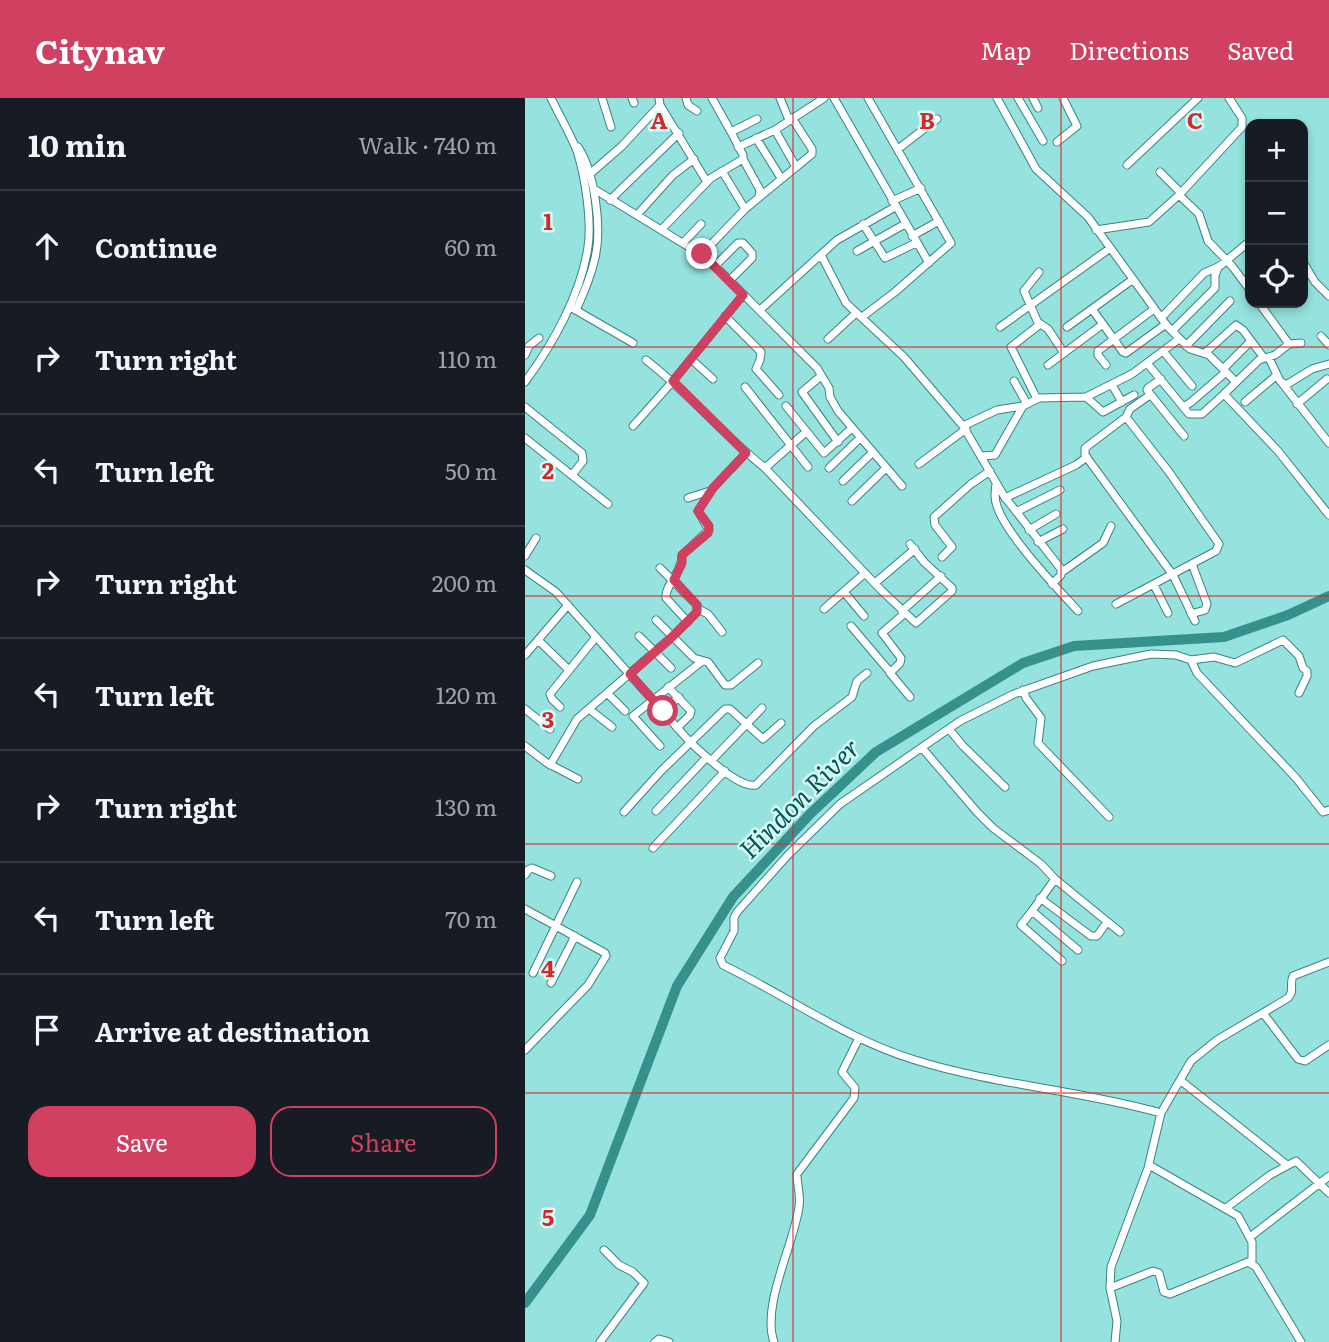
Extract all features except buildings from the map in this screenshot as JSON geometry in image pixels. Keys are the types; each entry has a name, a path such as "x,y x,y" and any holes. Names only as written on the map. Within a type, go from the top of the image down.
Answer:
{"street":[{"path":"551,98 576,148 583,177 589,234 586,257 572,308"},
{"path":"602,98 611,127"},
{"path":"686,98 688,105 697,111"},
{"path":"712,98 760,190 758,198"},
{"path":"702,254 745,209 813,152 780,98"},
{"path":"738,147 775,130 824,98"},
{"path":"834,98 929,263"},
{"path":"828,339 929,263 951,243 868,98"},
{"path":"997,98 1036,169 1086,214 1163,321 1186,346 1194,352 1205,353 1236,382"},
{"path":"1018,98 1043,141"},
{"path":"1033,98 1038,108"},
{"path":"1057,142 1077,126 1063,98"},
{"path":"1127,165 1198,98"},
{"path":"1096,230 1149,222 1180,194 1242,127 1242,118 1229,98"},
{"path":"591,173 622,146 660,101 707,182"},
{"path":"731,132 758,119"},
{"path":"898,149 937,119"},
{"path":"525,382 572,308 597,249 591,173 565,126"},
{"path":"775,130 796,167"},
{"path":"610,200 679,133"},
{"path":"756,138 781,178"},
{"path":"637,215 673,175 694,159"},
{"path":"661,230 707,182 743,159"},
{"path":"722,171 745,209"},
{"path":"1160,172 1196,211 1205,237 1223,262 1245,285"},
{"path":"760,310 837,240 921,188"},
{"path":"594,189 702,254 715,266 817,368 830,390 829,396 834,405 902,486"},
{"path":"863,224 885,258 939,221"},
{"path":"683,243 701,224"},
{"path":"857,251 905,224"},
{"path":"715,266 738,243 743,243 752,253 752,258 729,281"},
{"path":"1092,309 1123,352 1129,352 1163,321 1204,273 1245,245"},
{"path":"1000,327 1109,249"},
{"path":"821,256 846,303 904,356 964,427 1005,498 1062,572"},
{"path":"1172,331 1215,288 1215,275 1223,262"},
{"path":"1308,270 1329,296"},
{"path":"1039,272 1024,291 1039,323 1048,329 1065,353"},
{"path":"1067,327 1132,280"},
{"path":"633,426 743,295"},
{"path":"1186,346 1230,301"},
{"path":"572,308 633,344"},
{"path":"1263,308 1289,344"},
{"path":"1105,365 1097,353 1154,309"},
{"path":"725,316 761,352 756,369 779,395"},
{"path":"1037,399 1011,347 1037,328 1039,323"},
{"path":"1048,365 1103,324"},
{"path":"1205,353 1236,325 1266,358 1297,404 1329,443"},
{"path":"1321,336 1329,345"},
{"path":"525,355 529,346 539,338"},
{"path":"919,464 964,427 997,410 1025,405 1037,399 1086,397 1112,385 1179,339"},
{"path":"1183,407 1224,371 1251,341"},
{"path":"1147,363 1189,414 1198,415 1204,413 1266,358 1289,344 1301,343"},
{"path":"1163,351 1192,386"},
{"path":"691,359 713,379"},
{"path":"646,360 673,381 746,453 765,468 865,573 875,583 904,612 916,623 951,593 952,588 912,547 875,583"},
{"path":"1282,383 1290,384 1311,369 1329,364"},
{"path":"1297,404 1328,380 1318,368"},
{"path":"1244,402 1277,374"},
{"path":"821,376 803,392 838,442"},
{"path":"1161,379 1148,388 1150,395 1184,436"},
{"path":"1014,381 1025,405"},
{"path":"1112,385 1122,402"},
{"path":"745,387 808,467"},
{"path":"1224,394 1277,451 1329,515"},
{"path":"1103,412 1134,395"},
{"path":"1150,395 1085,448 1084,452 1173,575 1193,617 1205,610 1207,604 1192,564"},
{"path":"1086,397 1103,412 1112,427"},
{"path":"982,456 995,455 1025,405"},
{"path":"786,406 824,453 852,429"},
{"path":"525,407 582,453 583,461 572,475"},
{"path":"1116,604 1218,548 1217,541 1126,417"},
{"path":"1322,432 1329,427"},
{"path":"765,468 807,432"},
{"path":"525,438 608,504"},
{"path":"829,468 860,438"},
{"path":"688,622 664,595 682,563 682,555 709,530 698,511 711,491 746,453"},
{"path":"843,481 872,453"},
{"path":"1005,498 1076,465 1087,457"},
{"path":"852,501 886,468"},
{"path":"942,557 952,547 935,525 934,517 990,471"},
{"path":"996,484 996,504 1003,520 1052,584 1078,611"},
{"path":"688,498 711,491"},
{"path":"1016,512 1060,491"},
{"path":"1029,530 1056,514"},
{"path":"1052,584 1062,572 1103,543 1111,526"},
{"path":"1038,542 1063,528"},
{"path":"525,556 536,538"},
{"path":"1033,559 1047,552"},
{"path":"660,568 674,580 698,609 706,612 722,632"},
{"path":"525,570 549,586 568,605 690,742 747,786 756,785 814,726 852,697 857,681 867,673"},
{"path":"824,609 865,573"},
{"path":"890,672 900,663 901,658 882,633 941,576"},
{"path":"1154,585 1168,613"},
{"path":"844,592 864,616"},
{"path":"525,655 568,605"},
{"path":"550,765 577,719 655,653 698,609"},
{"path":"656,620 694,658 708,662 721,682 728,686 758,663"},
{"path":"851,626 909,697"},
{"path":"639,636 671,668"},
{"path":"561,708 551,694 596,637"},
{"path":"538,640 569,670"},
{"path":"1161,1112 1098,1097 949,1070 912,1059 859,1038 723,965 720,958 734,931 735,915 788,855 840,804 969,716 1023,690 1093,666 1151,654 1176,655 1191,660 1214,657 1239,662 1283,640 1299,656 1307,671 1299,693"},
{"path":"1191,660 1197,673 1296,778 1323,812 1329,810"},
{"path":"660,746 633,716 701,662"},
{"path":"668,687 691,711 677,728"},
{"path":"1023,690 1041,718 1038,743 1109,817"},
{"path":"607,693 625,711"},
{"path":"663,711 679,697"},
{"path":"656,811 762,708"},
{"path":"589,709 612,727"},
{"path":"624,812 725,709 730,709 763,739 781,723"},
{"path":"527,714 551,729"},
{"path":"949,729 1005,787"},
{"path":"525,746 550,765 578,779"},
{"path":"923,749 977,813 1120,932"},
{"path":"653,848 725,771"},
{"path":"525,875 532,868 551,876"},
{"path":"1055,879 1021,925 1062,961"},
{"path":"533,973 577,882"},
{"path":"1040,898 1091,936 1097,936 1107,922"},
{"path":"525,909 606,956 588,985 525,1050"},
{"path":"1032,911 1078,950"},
{"path":"551,983 575,936"},
{"path":"1115,1342 1117,1321 1110,1288 1111,1267 1149,1165 1161,1112 1191,1061 1217,1040 1290,995 1293,976 1328,964"},
{"path":"1263,1013 1298,1059 1305,1060 1329,1045"},
{"path":"773,1342 771,1327 775,1292 800,1204 797,1174 853,1098 855,1088 842,1072 859,1038"},
{"path":"1180,1080 1287,1165"},
{"path":"1226,1208 1296,1161 1329,1193"},
{"path":"1149,1165 1238,1216 1250,1237 1252,1264"},
{"path":"1250,1237 1329,1176"},
{"path":"600,1342 643,1283 604,1250"},
{"path":"1110,1288 1153,1271 1159,1273 1164,1293 1170,1294 1243,1263 1252,1264 1259,1271 1301,1342"},
{"path":"655,1342 659,1339 669,1342"}],"waterway":[{"name":"Hindon River","path":"525,1303 590,1215 677,986 733,897 810,814 876,752 1023,663 1074,646 1224,637 1288,615 1329,596"}],"route":[{"path":"663,711 630,674 697,612 697,605 674,580 682,563 682,555 708,533 709,526 698,511 713,488 746,453 673,381 743,295 702,254"}]}
